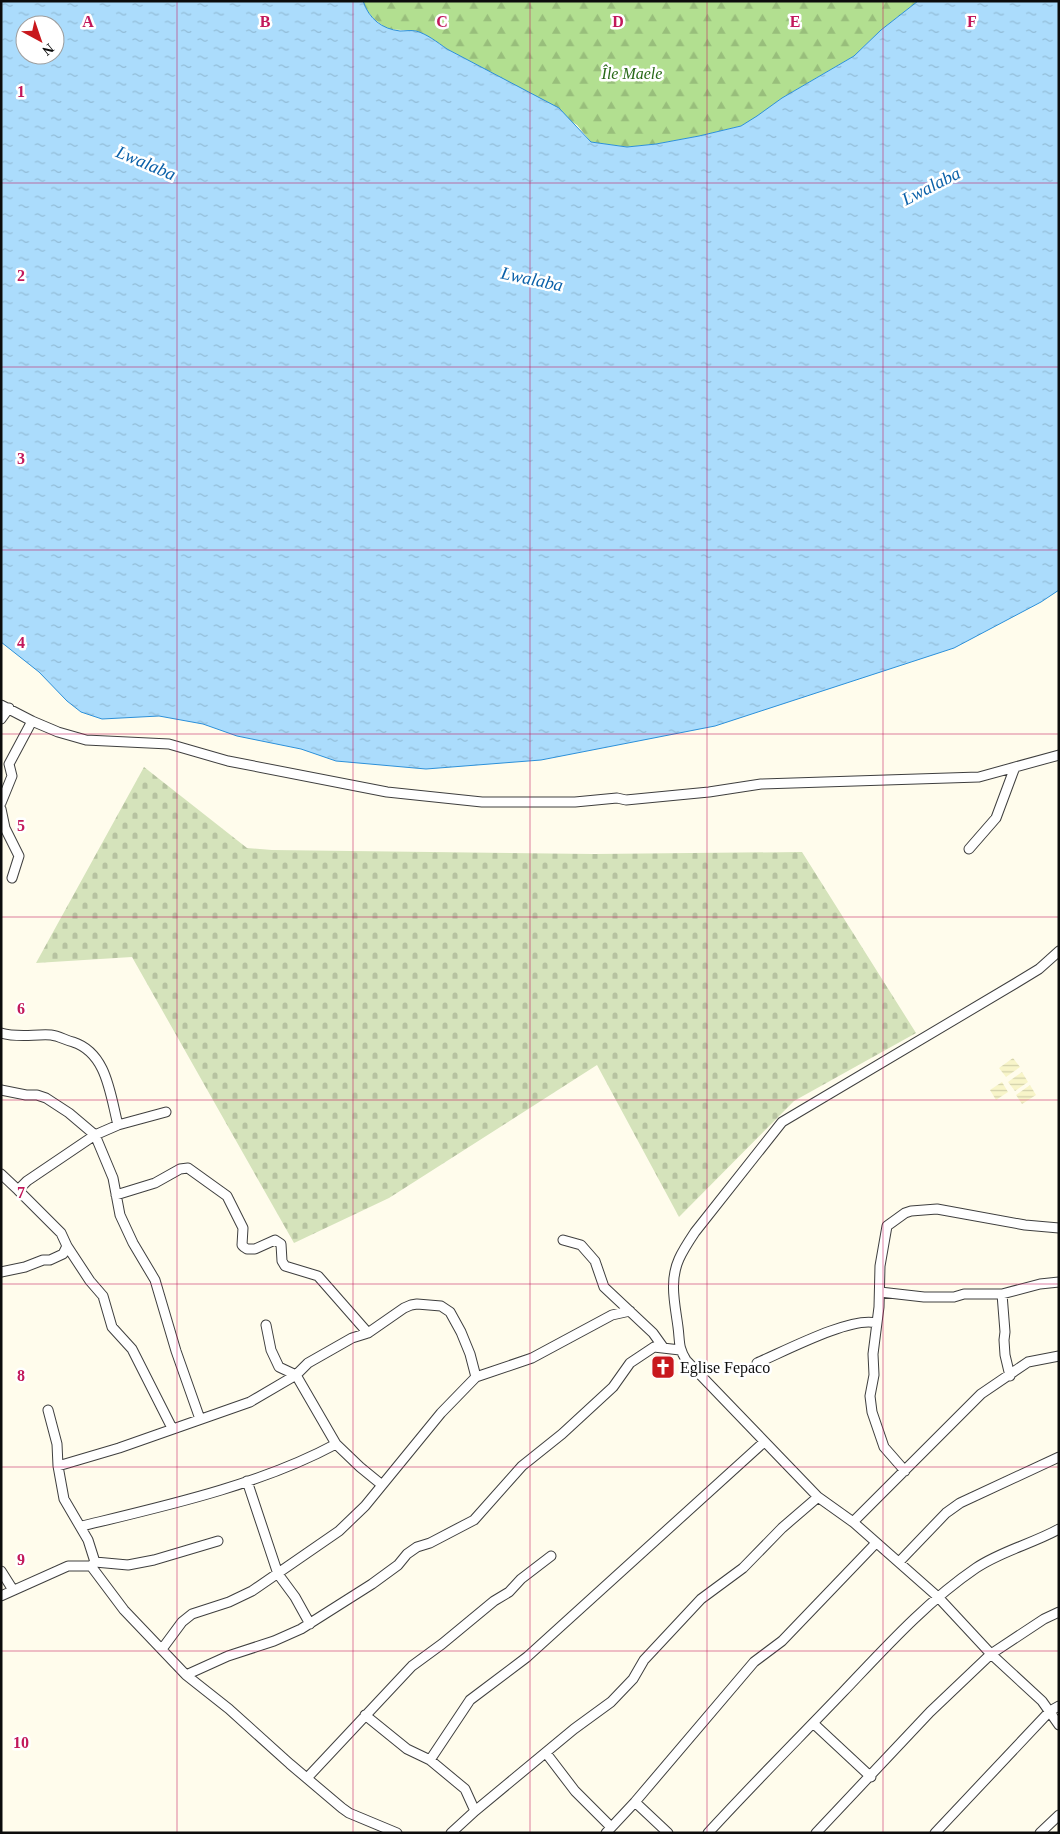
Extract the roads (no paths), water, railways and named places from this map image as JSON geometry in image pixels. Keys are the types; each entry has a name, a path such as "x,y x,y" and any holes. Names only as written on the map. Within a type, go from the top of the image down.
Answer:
{"street":[{"path":"1,719 5,707 58,732 86,740 169,744 228,761 387,792 482,802 576,802 617,798 626,800 709,792 760,784 979,777 1059,755"},
{"path":"1,803 12,776 8,764 32,721"},
{"path":"969,849 996,818 1015,767"},
{"path":"1,809 5,828 19,856 12,878"},
{"path":"1059,951 1039,969 782,1122 695,1232 678,1259 674,1278 674,1298 680,1350 686,1360 818,1497 853,1522 938,1598 991,1654 1042,1701 1059,1725"},
{"path":"1,1033 13,1036 49,1035 62,1037 89,1049 104,1073 118,1125"},
{"path":"1,1090 46,1098 62,1108 95,1135 109,1166 120,1215 133,1243 155,1280 176,1351 200,1419"},
{"path":"18,1190 27,1181 95,1135 118,1125 166,1112"},
{"path":"116,1195 155,1184 180,1169 188,1168 227,1196 243,1228 242,1245 244,1247 255,1249 278,1240 281,1244 282,1261 285,1266 318,1276 368,1333"},
{"path":"1,1174 61,1233 67,1246 90,1281 103,1296 112,1326 132,1349 172,1428"},
{"path":"905,1471 884,1447 872,1412 870,1396 874,1376 873,1354 880,1292 880,1266 887,1226 904,1213 912,1210 938,1209 1025,1225 1059,1228"},
{"path":"563,1240 581,1245 595,1261 604,1287 652,1333 663,1347"},
{"path":"1,1272 25,1267 43,1260 50,1260 63,1254 67,1246"},
{"path":"880,1292 924,1297 954,1297 964,1294 1002,1294 1040,1284 1059,1282"},
{"path":"1002,1294 1005,1355 1010,1376"},
{"path":"58,1466 119,1448 250,1402 296,1375 316,1358 352,1338 368,1333 411,1305 441,1306 450,1312 470,1354 476,1377"},
{"path":"162,1648 182,1622 192,1614 229,1602 252,1591 339,1531 365,1506 441,1413 476,1377 532,1358 612,1315 630,1311"},
{"path":"757,1362 836,1328 869,1321 876,1323"},
{"path":"266,1325 271,1350 279,1367 296,1375 336,1444 382,1485"},
{"path":"186,1675 228,1656 274,1641 310,1624 372,1584 398,1565 407,1554 417,1547 430,1543 474,1520 522,1466 562,1434 613,1387 630,1363 654,1347 680,1350"},
{"path":"853,1522 981,1394 1028,1362 1059,1356"},
{"path":"48,1410 57,1444 58,1466 64,1499 82,1526 88,1540 93,1564 124,1610 186,1675 229,1709 349,1813 397,1833"},
{"path":"430,1760 470,1700 527,1657 764,1442"},
{"path":"82,1526 165,1506 247,1481 336,1444"},
{"path":"899,1562 946,1513 960,1503 1059,1457"},
{"path":"247,1481 278,1574 295,1597 310,1624"},
{"path":"451,1833 574,1729 611,1702 633,1680 644,1660 701,1599 743,1568 782,1528 818,1497"},
{"path":"708,1833 872,1662 938,1598 977,1567 1008,1552 1038,1541 1059,1529"},
{"path":"1,1596 68,1566 137,1564 218,1541"},
{"path":"546,1753 608,1830 635,1802 754,1662 782,1641 876,1544"},
{"path":"307,1778 412,1666 450,1638 494,1601 509,1592 521,1579 551,1556"},
{"path":"1,1570 13,1590"},
{"path":"816,1833 871,1777 930,1712 991,1654 1044,1619 1059,1612"},
{"path":"935,1833 1050,1711 1059,1706"},
{"path":"365,1715 407,1749 430,1760 465,1789 475,1811"},
{"path":"813,1723 871,1777"},
{"path":"635,1802 668,1833"},
{"path":"1040,1833 1059,1815"}],"water":[{"name":"Lwalaba","path":"1,1 363,1 373,18 387,28 424,34 447,49 559,108 591,142 627,147 656,144 741,126 782,98 854,56 881,30 918,1 1059,1 1059,590 1041,602 954,648 715,726 541,760 426,769 336,761 301,749 237,736 203,724 159,716 102,719 81,712 67,701 39,672 1,642"}],"place":[{"name":"Eglise Fepaco","path":"663,1367"}],"park label":[{"name":"Île Maele","path":"632,73"}]}
